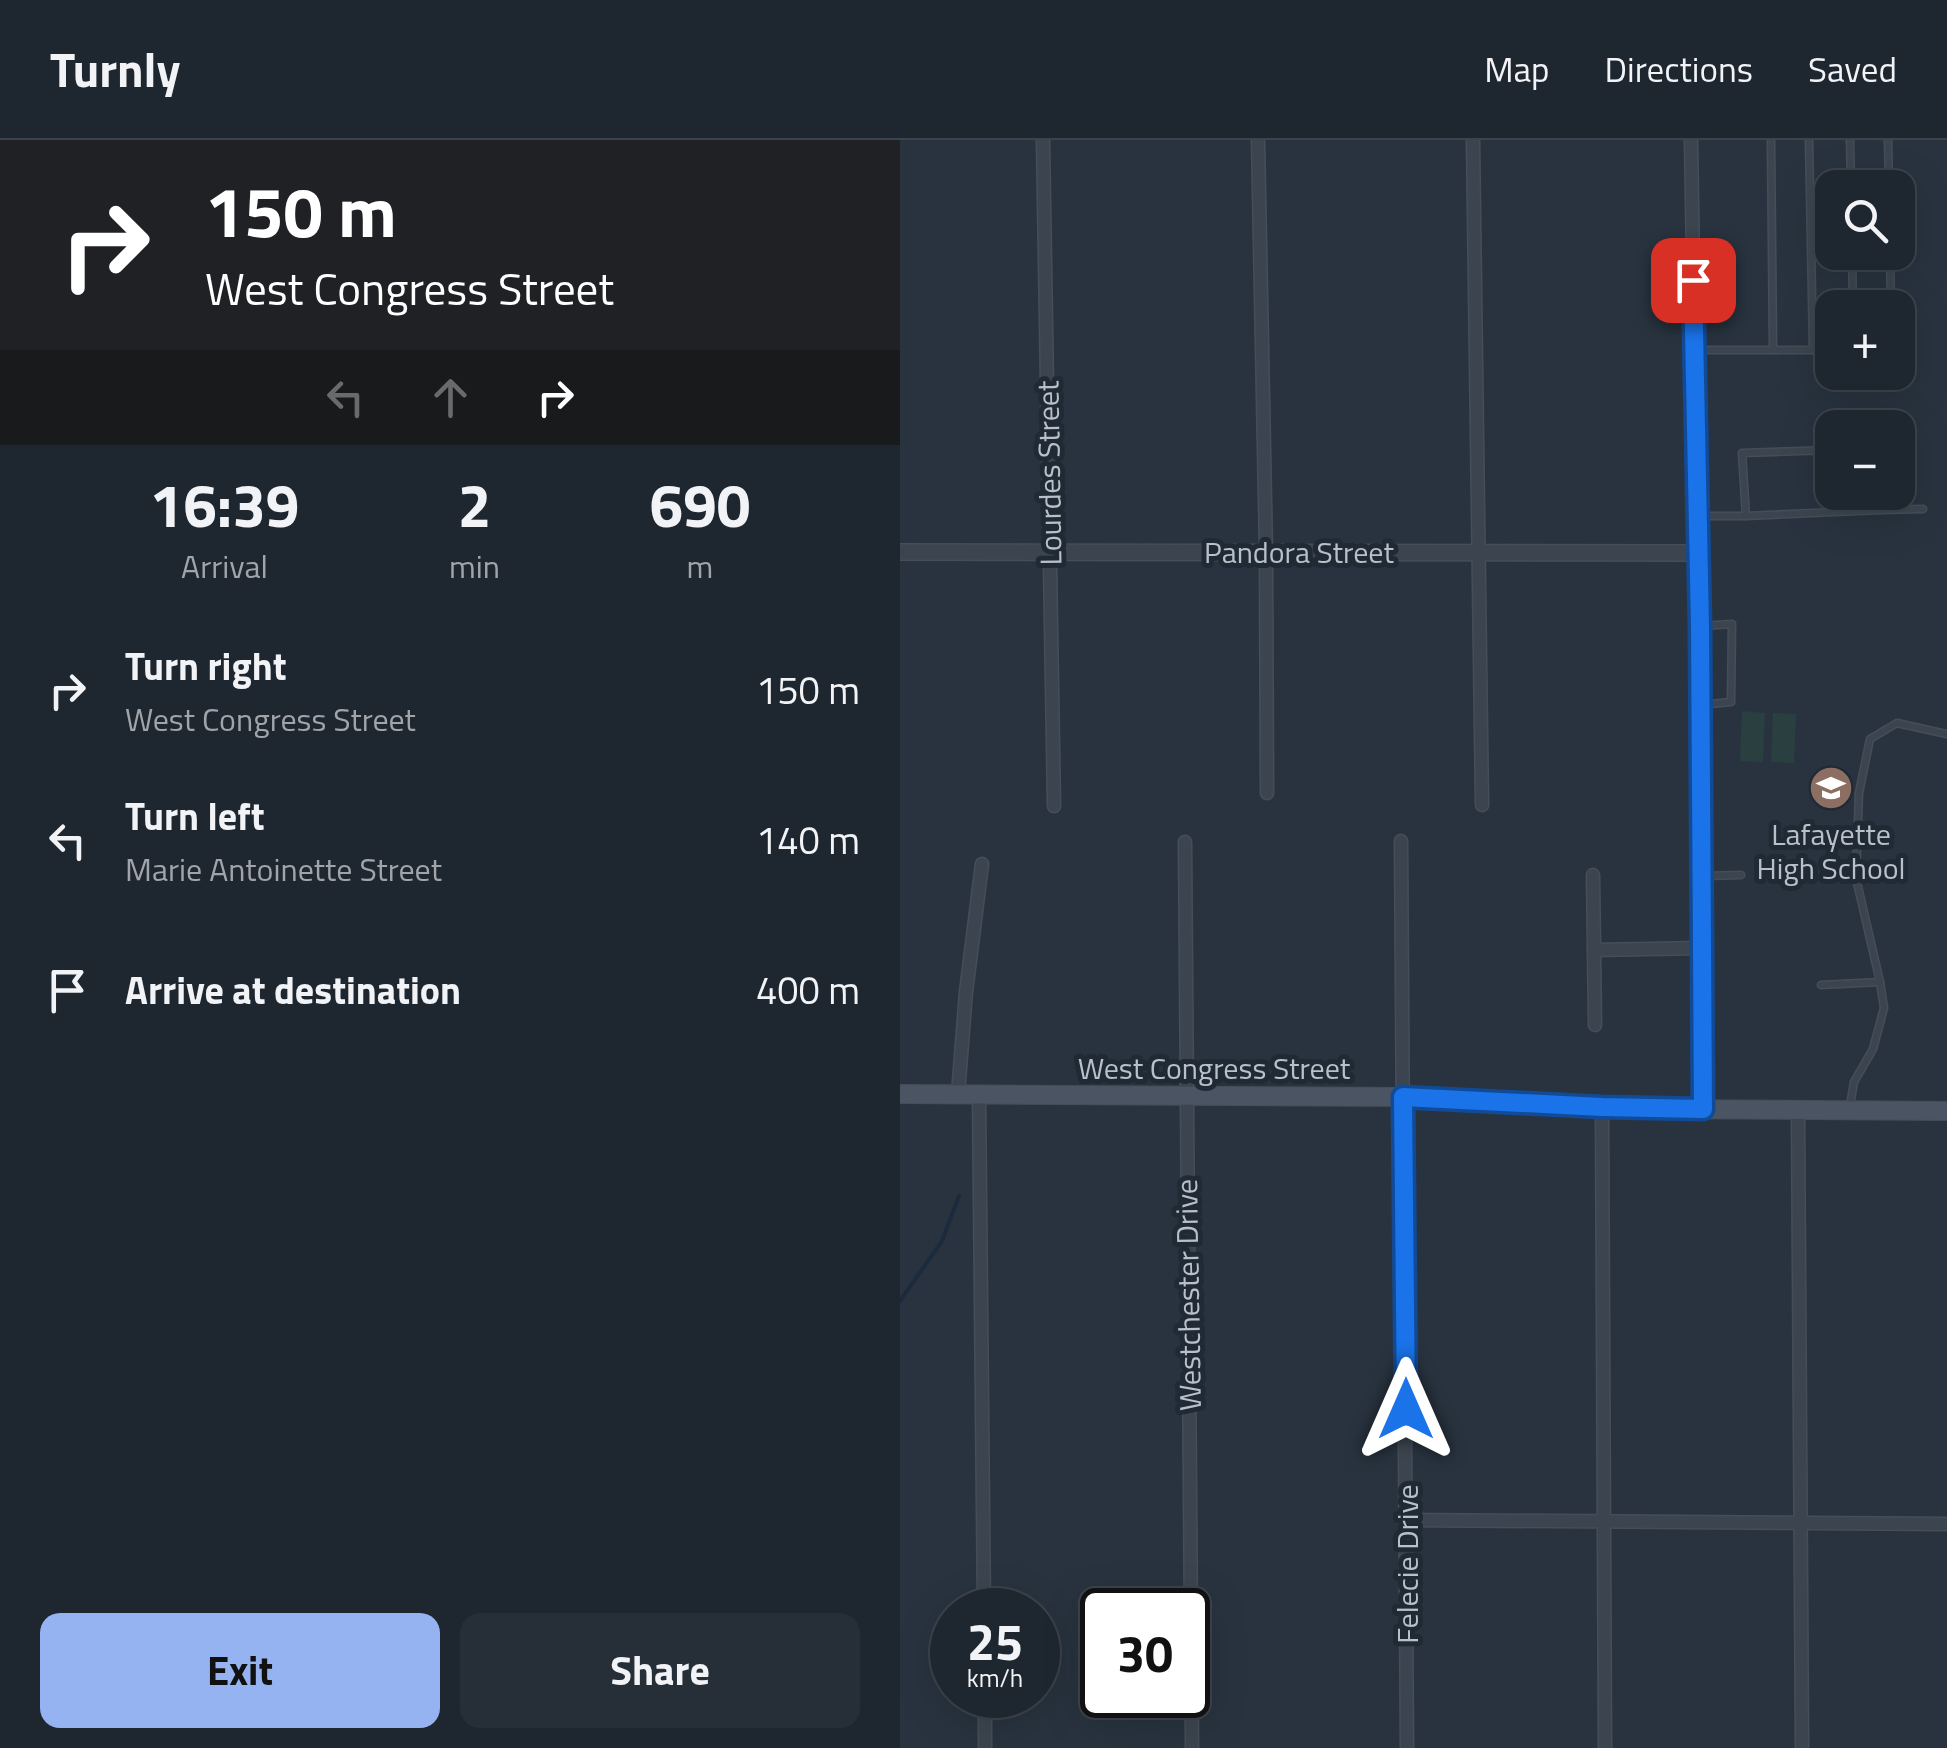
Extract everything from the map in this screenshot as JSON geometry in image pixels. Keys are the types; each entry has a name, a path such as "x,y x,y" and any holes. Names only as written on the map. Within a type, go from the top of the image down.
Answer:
{"main road":[{"name":"West Congress Street","path":"900,1094 1403,1097 1602,1107 1947,1111"}],"street":[{"name":"Lourdes Street","path":"1044,140 1054,806"},
{"path":"1258,140 1267,793"},
{"path":"1472,140 1482,804"},
{"path":"1691,140 1703,1109"},
{"name":"Pandora Street","path":"900,552 1698,553"},
{"name":"Felecie Drive","path":"1402,841 1408,1748"},
{"name":"Westchester Drive","path":"1185,842 1192,1748"},
{"path":"958,1094 982,864"},
{"path":"1593,875 1595,1025"},
{"path":"1594,950 1702,948"},
{"path":"979,1094 984,1588"},
{"path":"1602,1107 1605,1748"},
{"path":"1798,1109 1802,1748"},
{"path":"1406,1520 1947,1524"},
{"path":"985,1718 985,1748"}],"lane":[{"path":"1771,140 1773,350"},
{"path":"1694,350 1813,350 1809,140"},
{"path":"1850,140 1851,170"},
{"path":"1888,140 1889,170"},
{"path":"1746,516 1742,453 1815,451"},
{"path":"1915,509 1922,509"},
{"path":"1697,516 1882,510"},
{"path":"1700,626 1732,624 1730,702 1700,705"},
{"path":"1849,1110 1854,1082 1872,1049 1884,1008 1856,878 1858,794 1870,739 1897,723 1947,734"},
{"path":"1700,876 1741,875"},
{"path":"1822,985 1880,982"}],"green space":[{"path":"1742,711 1765,713 1763,762 1740,761"},
{"path":"1773,713 1796,714 1794,763 1771,762"}],"waterway":[{"path":"900,1301 942,1241 959,1196"}],"place":[{"name":"Lafayette High School","path":"1831,788"}],"route":[{"path":"1406,1409 1403,1097 1703,1109 1693,280"}]}
